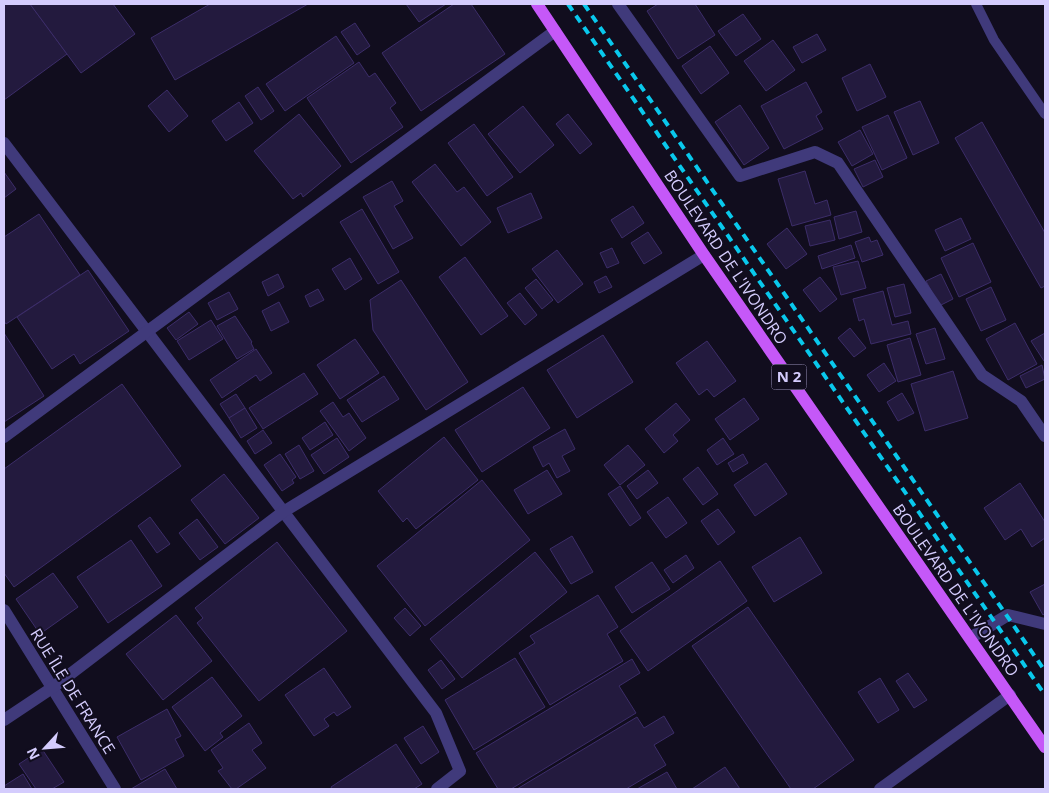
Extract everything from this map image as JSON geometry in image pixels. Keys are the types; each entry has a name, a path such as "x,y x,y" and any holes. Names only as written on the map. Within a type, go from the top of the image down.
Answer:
{"main road":[{"name":"BOULEVARD DE L'IVONDRO","path":"537,4 704,255 1045,748"}],"street":[{"path":"618,4 740,176 815,152 838,163 982,375 1021,401 1045,436"},
{"path":"4,437 555,30"},
{"path":"4,143 436,713 460,771 436,789"},
{"path":"4,720 52,688 283,512 704,255"},
{"name":"RUE ÎLE DE FRANCE","path":"4,610 115,789"},
{"path":"970,638 1008,615 1045,624"},
{"path":"880,789 1010,695"}],"lane":[{"path":"976,4 994,40 1045,114"}],"building":[{"path":"4,4 30,4 67,54 4,100"},
{"path":"30,4 113,4 135,34 81,73"},
{"path":"210,4 308,4 175,80 151,38"},
{"path":"406,4 446,4 419,22"},
{"path":"454,4 471,4 505,54 421,111 382,53"},
{"path":"658,4 695,4 715,35 678,59 647,11"},
{"path":"743,14 761,39 736,56 718,31"},
{"path":"355,23 370,46 357,55 341,32"},
{"path":"817,34 826,50 802,63 793,47"},
{"path":"336,36 354,63 285,111 266,84"},
{"path":"773,40 795,70 766,91 744,61"},
{"path":"710,46 729,73 701,94 682,66"},
{"path":"359,62 369,77 375,73 396,103 390,108 403,127 351,163 307,98"},
{"path":"870,64 886,97 857,111 842,78"},
{"path":"806,82 822,112 816,116 823,129 784,149 761,106"},
{"path":"258,87 274,111 261,120 245,96"},
{"path":"167,90 188,116 169,132 148,106"},
{"path":"920,101 939,143 913,155 894,112"},
{"path":"239,102 253,123 226,141 212,121"},
{"path":"740,105 769,148 744,165 715,122"},
{"path":"523,106 554,145 520,173 488,134"},
{"path":"299,114 341,166 303,197 301,193 293,199 254,151"},
{"path":"568,114 592,144 580,154 556,124"},
{"path":"888,115 907,158 882,170 862,127"},
{"path":"982,122 1045,233 1045,286 1041,288 955,138"},
{"path":"474,124 513,177 487,196 448,143"},
{"path":"860,130 873,154 852,166 838,142"},
{"path":"875,160 883,177 863,187 854,169"},
{"path":"435,164 457,192 464,187 491,222 461,246 412,182"},
{"path":"805,171 815,204 827,200 831,215 792,226 778,179"},
{"path":"4,172 16,189 4,198"},
{"path":"392,181 403,201 394,206 413,238 393,249 363,197"},
{"path":"531,193 542,218 508,233 497,208"},
{"path":"633,206 644,223 622,238 611,220"},
{"path":"362,209 399,272 378,284 340,222"},
{"path":"856,211 862,232 839,239 834,217"},
{"path":"39,214 80,275 6,324 4,321 4,237"},
{"path":"961,218 971,239 945,251 935,230"},
{"path":"830,220 835,240 810,246 805,226"},
{"path":"787,228 807,254 786,269 767,244"},
{"path":"648,232 662,253 644,264 631,243"},
{"path":"869,237 871,242 877,240 883,255 862,262 855,242"},
{"path":"973,243 991,282 959,297 941,258"},
{"path":"851,245 855,258 822,269 818,256"},
{"path":"612,248 619,263 607,268 600,253"},
{"path":"557,250 583,284 558,303 532,269"},
{"path":"465,257 508,316 481,335 439,277"},
{"path":"350,258 362,279 345,290 332,269"},
{"path":"858,261 866,288 841,295 833,267"},
{"path":"88,270 129,331 80,364 74,354 52,369 17,317"},
{"path":"278,274 284,287 268,296 262,282"},
{"path":"941,274 953,299 939,306 926,281"},
{"path":"606,276 612,287 599,293 594,282"},
{"path":"820,277 837,299 820,312 803,290"},
{"path":"536,279 553,300 542,309 525,288"},
{"path":"401,280 468,382 426,410 373,330 370,300"},
{"path":"904,284 911,313 895,317 887,288"},
{"path":"991,287 1006,320 981,331 966,299"},
{"path":"318,289 324,300 310,307 305,296"},
{"path":"883,291 892,325 908,321 911,334 871,344 864,319 859,321 853,299"},
{"path":"229,292 238,309 217,320 208,303"},
{"path":"520,293 537,315 525,325 507,303"},
{"path":"279,302 289,322 271,331 262,311"},
{"path":"189,312 198,324 176,340 167,328"},
{"path":"235,316 252,342 254,349 237,359 217,326"},
{"path":"211,320 223,339 189,360 177,341"},
{"path":"1015,323 1037,364 1008,380 986,339"},
{"path":"850,328 866,348 854,357 838,338"},
{"path":"935,328 945,359 926,364 916,334"},
{"path":"4,333 44,396 4,422"},
{"path":"1045,333 1045,361 1044,361 1031,341"},
{"path":"603,335 633,382 577,418 547,370"},
{"path":"910,338 921,375 898,382 887,345"},
{"path":"355,339 379,373 340,399 317,365"},
{"path":"707,341 736,381 714,397 707,389 699,395 676,363"},
{"path":"256,349 272,373 260,381 256,375 222,398 210,380"},
{"path":"884,363 896,381 879,392 867,375"},
{"path":"1042,365 1045,379 1026,388 1020,376"},
{"path":"953,371 968,418 925,431 911,384"},
{"path":"304,373 318,394 263,429 249,408"},
{"path":"384,376 399,399 362,422 347,400"},
{"path":"122,384 181,466 14,587 4,573 4,469"},
{"path":"523,387 550,428 482,472 455,430"},
{"path":"902,393 914,413 898,421 887,402"},
{"path":"236,394 245,408 229,418 220,404"},
{"path":"744,398 759,419 730,440 715,419"},
{"path":"333,402 343,417 349,413 366,438 349,451 320,411"},
{"path":"676,403 690,420 673,435 678,441 664,453 645,429"},
{"path":"245,408 257,428 241,438 229,418"},
{"path":"325,422 333,435 310,450 302,438"},
{"path":"565,429 575,449 562,456 570,471 557,478 549,463 543,467 533,447"},
{"path":"263,430 272,443 255,454 247,441"},
{"path":"444,437 478,480 416,529 407,518 403,522 378,491"},
{"path":"337,438 349,457 324,474 311,455"},
{"path":"723,438 734,454 717,465 707,450"},
{"path":"299,445 314,471 300,479 285,454"},
{"path":"628,445 645,465 620,485 604,465"},
{"path":"280,454 296,477 292,480 294,483 282,491 264,465"},
{"path":"743,454 748,463 733,472 728,463"},
{"path":"766,463 787,494 755,516 734,485"},
{"path":"698,467 718,494 703,505 683,479"},
{"path":"547,470 562,494 528,514 514,490"},
{"path":"648,470 658,483 637,499 627,486"},
{"path":"224,474 259,518 225,544 191,500"},
{"path":"482,480 530,540 425,626 377,566"},
{"path":"1020,483 1045,522 1045,538 1032,547 1021,529 1005,540 984,508"},
{"path":"620,486 641,518 630,526 608,494"},
{"path":"668,497 687,523 666,538 647,512"},
{"path":"718,509 735,532 718,545 701,521"},
{"path":"150,517 170,544 157,553 138,526"},
{"path":"197,519 218,547 200,560 179,533"},
{"path":"572,536 593,572 571,584 550,549"},
{"path":"800,537 822,573 774,602 752,567"},
{"path":"131,540 162,586 108,623 77,577"},
{"path":"277,542 347,631 259,701 197,623 203,618 195,608"},
{"path":"535,552 567,592 462,678 430,639"},
{"path":"686,555 694,568 673,583 664,570"},
{"path":"720,561 747,601 648,671 620,631"},
{"path":"652,562 670,589 632,613 615,587"},
{"path":"53,573 78,607 40,634 16,599"},
{"path":"1045,584 1045,613 1043,615 1030,592"},
{"path":"598,595 618,627 607,634 623,661 550,705 519,653 535,643 530,636"},
{"path":"748,607 854,760 813,789 791,789 692,646"},
{"path":"405,608 421,626 410,636 394,618"},
{"path":"176,615 212,661 163,700 126,654"},
{"path":"515,658 545,707 474,750 445,700"},
{"path":"632,659 640,673 619,686 636,713 511,789 498,789 476,753"},
{"path":"441,660 455,679 442,689 428,670"},
{"path":"324,668 351,707 337,716 334,712 324,719 329,726 314,736 285,695"},
{"path":"908,673 927,700 914,708 896,681"},
{"path":"212,677 242,716 220,733 223,737 205,751 172,707"},
{"path":"880,678 899,710 878,723 858,692"},
{"path":"167,709 181,736 175,739 184,756 141,780 117,737"},
{"path":"664,716 674,733 654,745 666,765 626,789 517,789 637,717 644,728"},
{"path":"249,723 262,743 252,750 266,768 236,789 232,789 218,771 223,768 211,750"},
{"path":"423,726 439,752 421,764 404,738"},
{"path":"396,744 422,784 414,789 332,789 331,787"},
{"path":"42,749 64,782 52,789 36,789 19,764"},
{"path":"725,767 740,789 692,789"},
{"path":"165,769 177,789 131,789"},
{"path":"667,772 677,789 637,789"},
{"path":"23,774 32,789 4,789 4,786"}],"railway":[{"path":"568,4 1045,695"},
{"path":"584,4 1045,671"}]}
